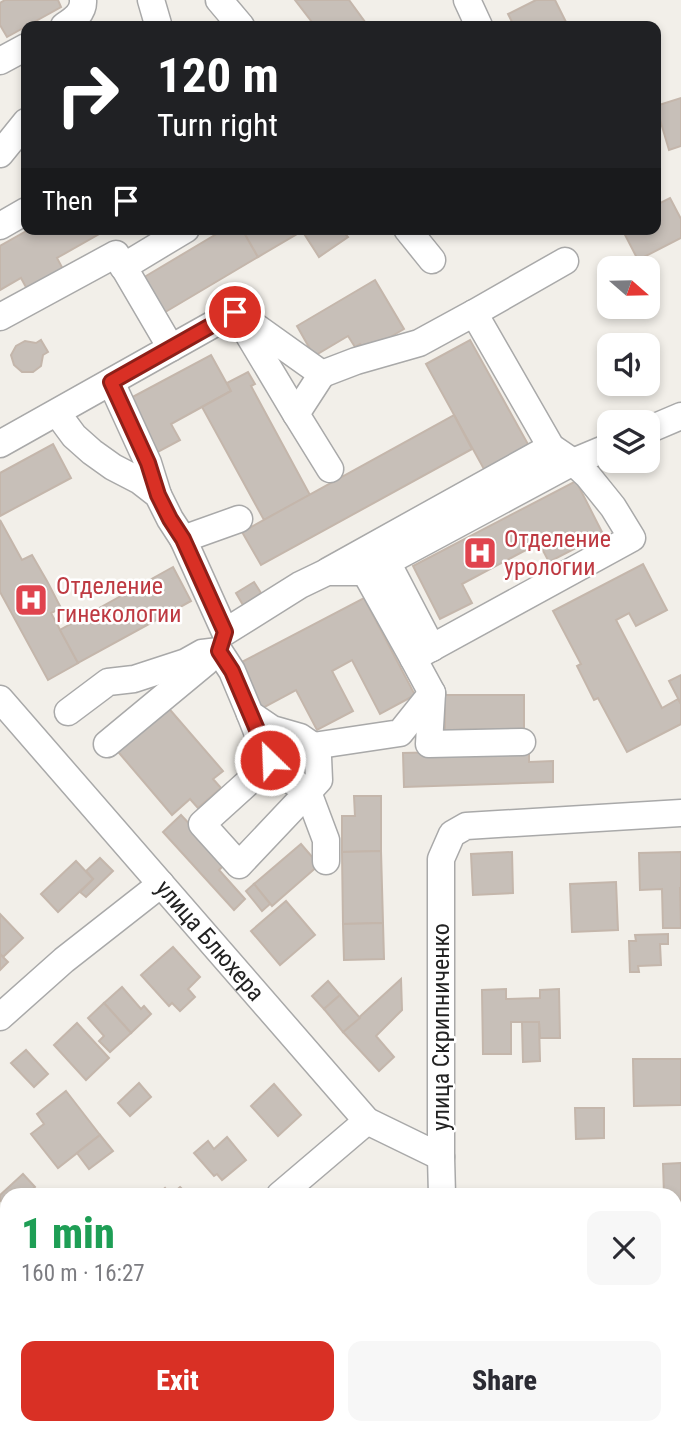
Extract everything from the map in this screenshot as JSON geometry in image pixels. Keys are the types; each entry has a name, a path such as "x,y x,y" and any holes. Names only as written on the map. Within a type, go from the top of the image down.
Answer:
{"street":[{"path":"72,21 83,6 83,0"},
{"path":"151,0 157,21"},
{"path":"467,0 477,21"},
{"path":"0,61 21,50"},
{"path":"0,154 21,128"},
{"path":"0,226 21,214"},
{"path":"124,267 176,235"},
{"path":"412,235 432,260"},
{"path":"0,317 116,254 171,348"},
{"path":"296,414 321,374 356,360 419,343 565,261"},
{"path":"235,312 321,374"},
{"path":"0,444 235,312"},
{"path":"235,312 330,469"},
{"path":"423,653 632,538 613,507 588,476 562,454 474,313"},
{"path":"111,382 148,463 158,495 183,539 232,671 270,760 278,771 308,792 326,839 326,861"},
{"path":"57,413 74,436 92,452 158,495"},
{"path":"660,425 681,416"},
{"path":"107,744 222,642 300,585 562,454 597,449"},
{"path":"327,572 376,567 562,454"},
{"path":"183,539 239,519"},
{"path":"376,567 423,653 432,693 429,744"},
{"path":"68,712 108,682 134,679 186,662 222,642"},
{"path":"400,733 432,693"},
{"name":"улица Блюхера","path":"4,711 161,884 367,1121 441,1157"},
{"path":"250,715 272,729 300,737 313,746 319,780 239,865 202,824 270,760"},
{"path":"313,746 400,733 429,744 522,743"},
{"name":"улица Скрипниченко","path":"442,1188 441,859 452,835 466,826 681,813"},
{"path":"0,1017 64,960 161,884"},
{"path":"288,1188 367,1121"}],"building":[{"path":"5,0 58,0 61,7 36,21 21,21 21,29 7,37 0,25 0,3"},
{"path":"295,0 349,0 364,21 311,21"},
{"path":"536,0 555,0 566,21 512,21 508,14"},
{"path":"681,98 681,146 669,150 661,123 661,104"},
{"path":"670,198 681,219 681,238 646,256 636,256 625,235 661,235 661,202"},
{"path":"21,234 97,235 57,258 64,271 28,291 21,278 0,290 0,246"},
{"path":"215,235 245,235 258,257 162,314 141,279"},
{"path":"245,235 295,235 258,257"},
{"path":"305,235 348,237 319,257"},
{"path":"375,280 404,329 365,352 360,344 355,347 348,336 314,356 297,326"},
{"path":"41,340 48,352 43,355 41,366 33,372 22,372 14,365 11,355 16,346 25,341 36,343"},
{"path":"470,340 529,446 485,471 426,364"},
{"path":"211,355 231,391 171,424 180,440 156,453 127,400"},
{"path":"248,372 255,384 251,386 310,495 264,520 202,407 231,391 227,383"},
{"path":"454,415 472,449 261,565 242,532"},
{"path":"53,444 71,478 0,516 0,473"},
{"name":"Отделение урологии","path":"576,481 603,534 549,562 539,543 462,584 472,603 440,619 413,566"},
{"name":"Отделение гинекологии","path":"0,520 22,560 32,555 47,581 61,608 51,613 78,663 48,680 0,592"},
{"path":"643,564 667,610 636,626 629,613 616,620 662,708 678,699 681,704 681,724 627,752 598,698 594,700 577,666 581,664 553,611"},
{"path":"173,567 191,601 78,663 60,630"},
{"path":"254,582 261,593 243,605 236,593"},
{"path":"364,598 415,695 380,714 352,660 332,671 353,711 317,730 296,690 261,709 238,664"},
{"path":"681,675 681,704 669,681"},
{"path":"445,695 524,695 524,729 445,730"},
{"path":"165,704 223,771 213,779 221,788 198,808 190,799 172,815 114,747"},
{"path":"529,750 529,762 553,761 553,782 404,787 403,753"},
{"path":"354,796 381,796 381,851 342,852 342,816 355,816"},
{"path":"181,815 226,863 219,870 245,899 234,910 163,832"},
{"path":"301,844 319,865 272,906 254,884"},
{"path":"381,851 383,923 343,924 342,852"},
{"path":"512,852 513,893 473,895 471,854"},
{"path":"681,852 681,928 663,928 662,889 640,890 639,853"},
{"path":"100,858 113,871 86,897 80,892 93,879 86,871"},
{"path":"76,861 93,879 58,912 41,894"},
{"path":"616,882 618,930 572,932 570,884"},
{"path":"254,884 270,904 262,911 246,891"},
{"path":"286,901 315,935 280,965 251,931"},
{"path":"0,914 23,938 3,957 0,954"},
{"path":"383,923 384,959 344,960 343,924"},
{"path":"668,934 668,944 660,944 661,965 638,966 639,972 630,972 629,941 636,941 635,935"},
{"path":"173,947 200,977 188,989 195,997 180,1011 172,1003 169,1006 141,975"},
{"path":"0,954 8,962 0,970"},
{"path":"401,979 402,1010 376,1036 394,1057 379,1071 343,1032"},
{"path":"328,981 340,995 324,1009 312,996"},
{"path":"122,987 141,1009 144,1006 151,1014 131,1033 104,1003"},
{"path":"506,989 506,999 540,998 540,990 559,989 560,1038 540,1038 539,1022 511,1022 511,1054 483,1054 482,990"},
{"path":"340,995 360,1018 343,1032 324,1009"},
{"path":"104,1003 131,1033 110,1052 99,1041 104,1036 88,1018"},
{"path":"522,1022 539,1022 540,1061 523,1062"},
{"path":"77,1023 109,1058 86,1080 54,1045"},
{"path":"26,1050 48,1074 34,1087 11,1063"},
{"path":"633,1059 681,1059 681,1105 634,1106"},
{"path":"139,1083 151,1097 130,1116 118,1103"},
{"path":"274,1084 301,1115 278,1136 251,1106"},
{"path":"66,1091 100,1135 58,1168 31,1134 44,1124 37,1114"},
{"path":"575,1108 604,1108 604,1138 576,1139"},
{"path":"100,1135 113,1151 89,1169 77,1153"},
{"path":"227,1137 246,1160 222,1180 217,1174 214,1176 194,1153 208,1141 214,1149"},
{"path":"681,1163 681,1188 664,1188 663,1164"},
{"path":"23,1174 35,1187 34,1188 8,1188"}],"place":[{"name":"Отделение урологии","path":"480,553"},
{"name":"Отделение гинекологии","path":"31,600"}],"route":[{"path":"235,312 111,382 148,463 158,495 183,539 225,632 219,651 232,671 270,760"}]}
